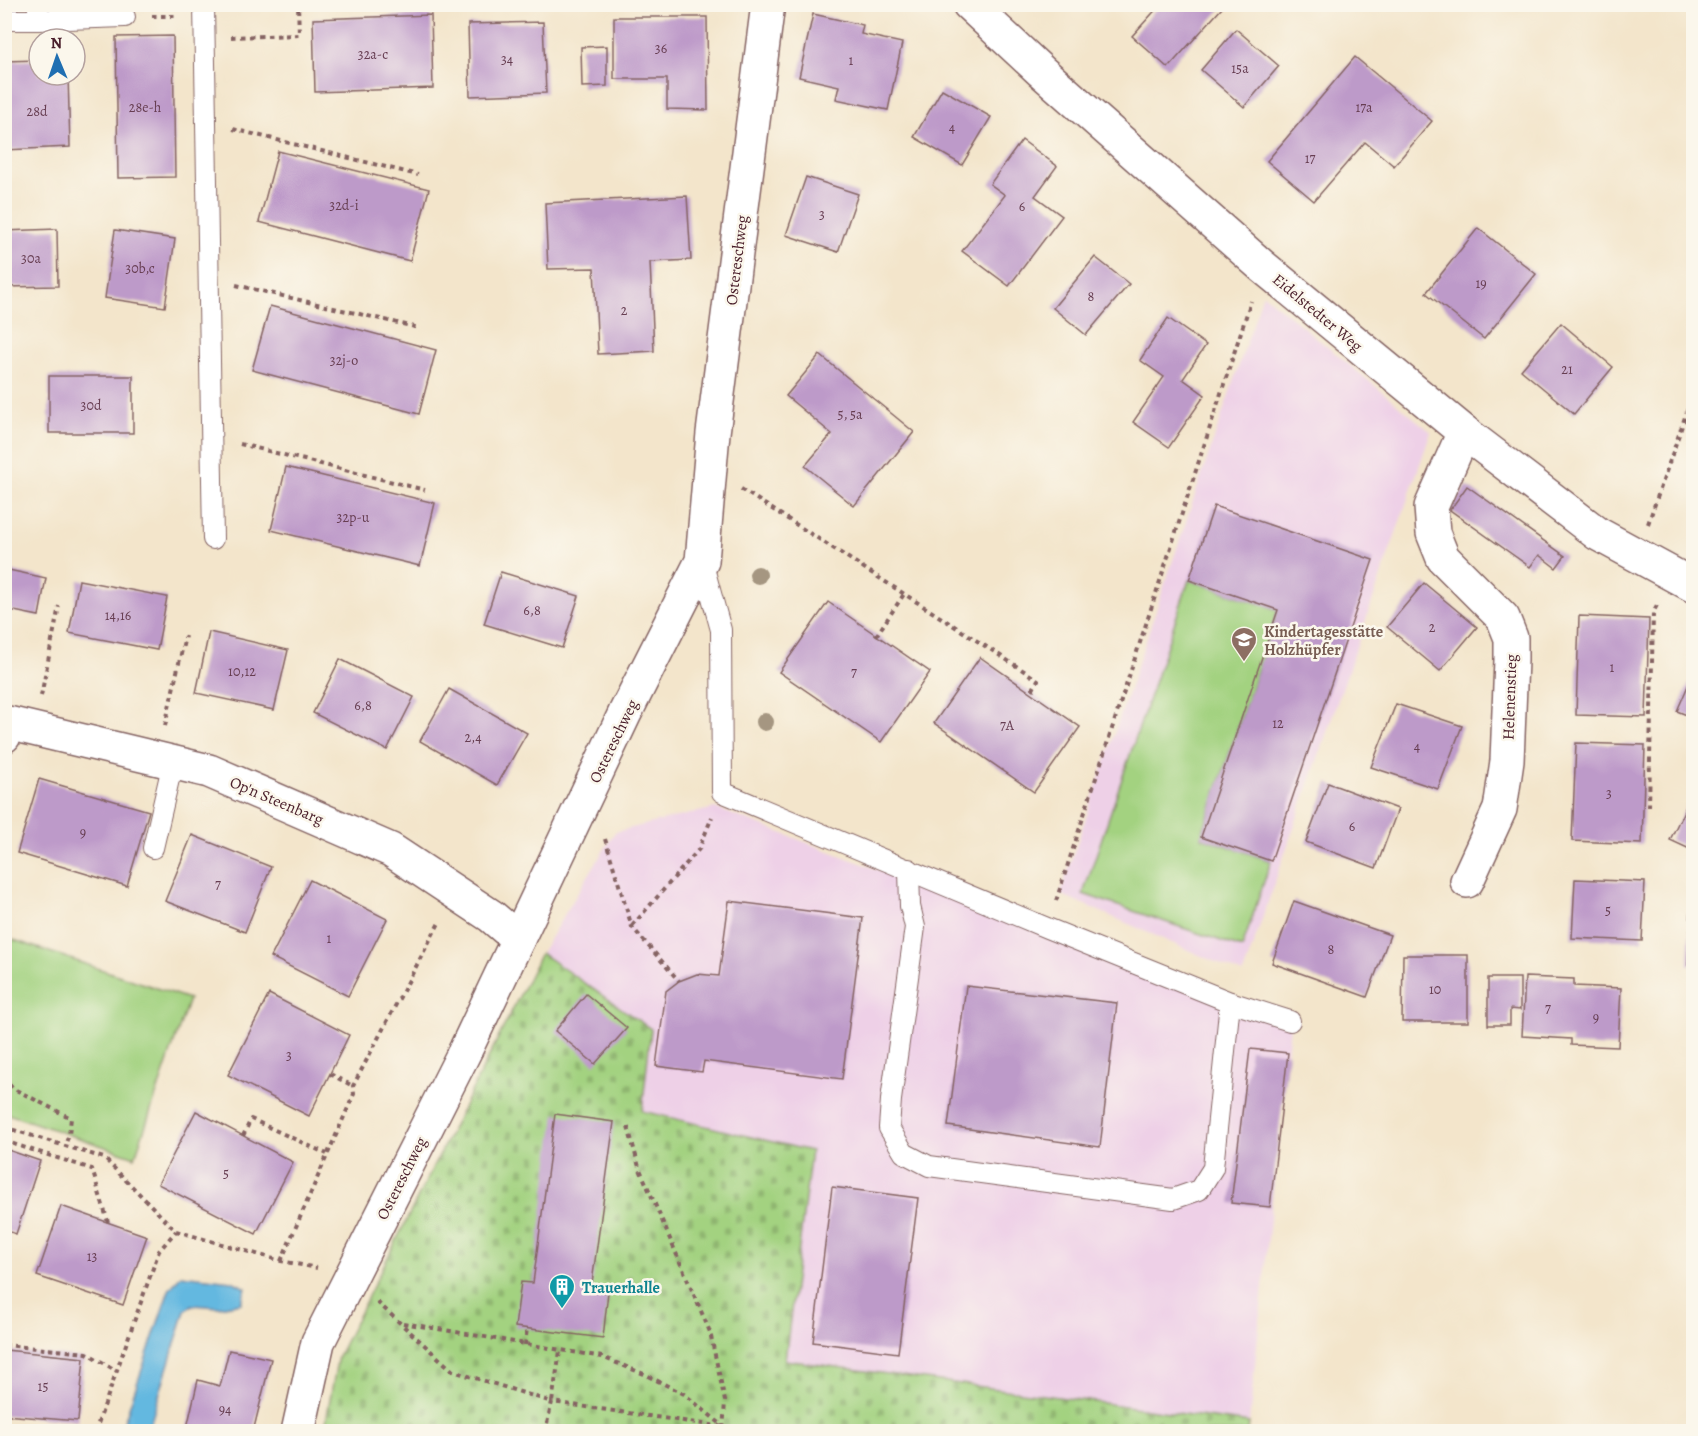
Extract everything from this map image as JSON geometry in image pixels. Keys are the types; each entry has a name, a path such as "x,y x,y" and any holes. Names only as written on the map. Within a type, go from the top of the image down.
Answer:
{"street":[{"name":"Ostereschweg","path":"298,1431 318,1342 466,1049 589,789 702,561 710,469 768,4"},
{"name":"Eidelstedter Weg","path":"969,4 1041,71 1262,266 1464,432 1598,534 1682,580"},
{"name":"Helenenstieg","path":"1464,432 1431,507 1433,533 1443,558 1503,618 1511,638 1507,761 1500,809 1467,881"},
{"name":"Op'n Steenbarg","path":"13,728 209,771 391,850 491,916 518,939"}],"lane":[{"path":"204,4 213,539"},
{"path":"4,20 38,12 124,17"},
{"path":"702,561 720,630 722,792 1230,1002 1290,1021"},
{"path":"153,848 165,761"},
{"path":"909,869 910,906 915,927 891,1100 890,1128 904,1153 928,1166 1173,1199 1199,1190 1213,1168 1230,1002"}],"path":[{"path":"205,38 299,35 298,4"},
{"path":"206,122 418,175"},
{"path":"1047,928 1262,266"},
{"path":"209,279 419,328"},
{"path":"1636,556 1694,391"},
{"path":"211,437 425,490"},
{"path":"710,469 1038,680 1031,693"},
{"path":"1649,807 1653,613 1682,580"},
{"path":"876,636 904,594"},
{"path":"13,728 59,606"},
{"path":"165,761 185,636"},
{"path":"589,789 632,927 679,981"},
{"path":"632,927 699,849 722,792"},
{"path":"281,1261 354,1094 353,1086 456,893"},
{"path":"330,1074 353,1086"},
{"path":"4,1077 12,1088 71,1118 69,1136 65,1145"},
{"path":"243,1136 251,1119 327,1154"},
{"path":"4,1126 104,1158 176,1231 281,1261 353,1274 368,1295 453,1371 552,1402 759,1431"},
{"path":"628,1127 639,1167 710,1332 725,1401 723,1431"},
{"path":"4,1141 92,1169 108,1222"},
{"path":"95,1431 159,1251 176,1231"},
{"path":"400,1323 602,1357 684,1394 722,1425"},
{"path":"525,1345 527,1328"},
{"path":"4,1345 44,1351 87,1353 117,1371"},
{"path":"545,1431 560,1351"}],"shaded area":[{"name":"Kindertagesstätte Holzhüpfer","path":"1263,294 1431,432 1243,974 1060,894"},
{"path":"715,808 1290,1026 1249,1423 785,1360 811,1151 641,1111 651,1029 541,953 615,832"}],"green space":[{"path":"1189,580 1278,610 1201,837 1271,861 1242,948 1083,894"},
{"path":"5,937 189,999 135,1157 5,1113"},
{"path":"541,953 651,1029 642,1111 811,1151 785,1360 1249,1423 1248,1432 324,1432 338,1356"}],"water":[{"path":"181,1275 232,1281 246,1288 241,1303 219,1307 192,1305 185,1311 148,1431 121,1431 169,1290"}],"building":[{"path":"1161,4 1218,4 1222,8 1168,68 1132,36"},
{"path":"813,14 863,25 861,34 902,43 888,110 836,99 839,86 799,77"},
{"path":"431,15 433,88 315,92 313,19"},
{"path":"614,17 707,17 708,110 667,109 667,79 614,79"},
{"path":"543,22 546,93 470,96 468,24"},
{"path":"1236,29 1279,66 1244,107 1201,70"},
{"path":"173,36 175,177 118,178 116,37"},
{"path":"607,46 607,86 582,87 581,47"},
{"path":"1355,57 1432,121 1394,166 1365,142 1314,201 1267,161"},
{"path":"27,60 27,87 68,87 70,147 4,150 4,61"},
{"path":"942,89 991,117 962,165 914,137"},
{"path":"1022,140 1057,166 1035,196 1062,216 1009,286 962,251 1005,195 990,184"},
{"path":"278,151 429,189 410,261 259,222"},
{"path":"806,177 858,194 838,252 786,235"},
{"path":"687,196 691,260 650,262 654,351 598,354 594,268 548,269 545,203"},
{"path":"1478,228 1536,274 1484,339 1426,293"},
{"path":"57,229 58,286 4,287 4,231"},
{"path":"115,230 175,239 165,307 105,298"},
{"path":"1095,257 1129,284 1086,335 1053,308"},
{"path":"270,306 436,350 419,414 252,370"},
{"path":"1168,318 1206,345 1183,379 1205,395 1169,447 1133,422 1164,377 1140,360"},
{"path":"1561,323 1613,367 1574,414 1521,370"},
{"path":"820,355 914,432 854,506 805,466 832,434 786,396"},
{"path":"49,376 133,376 133,433 49,433"},
{"path":"286,467 435,503 420,566 271,530"},
{"path":"1467,486 1565,556 1556,568 1539,555 1530,567 1450,510"},
{"path":"1214,506 1373,560 1271,861 1201,837 1278,610 1189,580"},
{"path":"4,569 46,578 39,616 4,609"},
{"path":"501,572 579,596 562,648 484,624"},
{"path":"79,580 167,597 157,650 69,633"},
{"path":"1424,583 1477,627 1440,671 1387,627"},
{"path":"828,602 930,672 881,742 779,672"},
{"path":"1579,616 1649,619 1646,717 1576,715"},
{"path":"209,632 288,650 274,710 196,693"},
{"path":"980,657 1080,727 1034,792 934,723"},
{"path":"340,659 414,697 387,750 313,713"},
{"path":"1694,672 1694,718 1677,711"},
{"path":"449,689 527,733 497,785 420,741"},
{"path":"1396,704 1462,726 1438,789 1371,767"},
{"path":"1576,743 1645,745 1642,844 1572,841"},
{"path":"39,779 149,811 127,886 17,853"},
{"path":"1328,783 1398,809 1376,868 1306,842"},
{"path":"1694,790 1694,851 1670,840"},
{"path":"192,835 271,867 245,932 165,901"},
{"path":"1575,879 1645,882 1642,941 1572,938"},
{"path":"310,880 387,919 348,996 271,957"},
{"path":"729,901 863,918 842,1079 704,1061 702,1072 656,1066 666,991 679,981 697,974 719,976"},
{"path":"1294,901 1390,935 1367,997 1272,963"},
{"path":"1691,904 1694,904 1694,965 1688,965"},
{"path":"1403,955 1468,955 1468,1022 1402,1022"},
{"path":"1525,977 1574,979 1574,986 1621,988 1618,1047 1571,1045 1571,1039 1522,1036"},
{"path":"1488,978 1520,978 1520,1010 1510,1009 1510,1025 1488,1025"},
{"path":"966,986 1117,1003 1100,1147 948,1126"},
{"path":"269,994 349,1035 309,1116 228,1075"},
{"path":"586,994 627,1028 595,1064 555,1031"},
{"path":"1250,1049 1288,1053 1270,1207 1231,1203"},
{"path":"196,1111 293,1162 256,1234 158,1184"},
{"path":"555,1114 614,1122 591,1290 608,1292 603,1338 515,1327 521,1282 533,1283"},
{"path":"5,1149 40,1161 16,1234 5,1230"},
{"path":"832,1187 918,1198 898,1353 813,1342"},
{"path":"61,1206 147,1236 123,1305 37,1276"},
{"path":"5,1350 84,1358 78,1421 4,1415"},
{"path":"229,1350 271,1359 253,1432 186,1432 198,1380 220,1386"}],"place":[{"name":"Kindertagesstätte Holzhüpfer","path":"1244,663"},
{"name":"Trauerhalle","path":"562,1310"}]}
